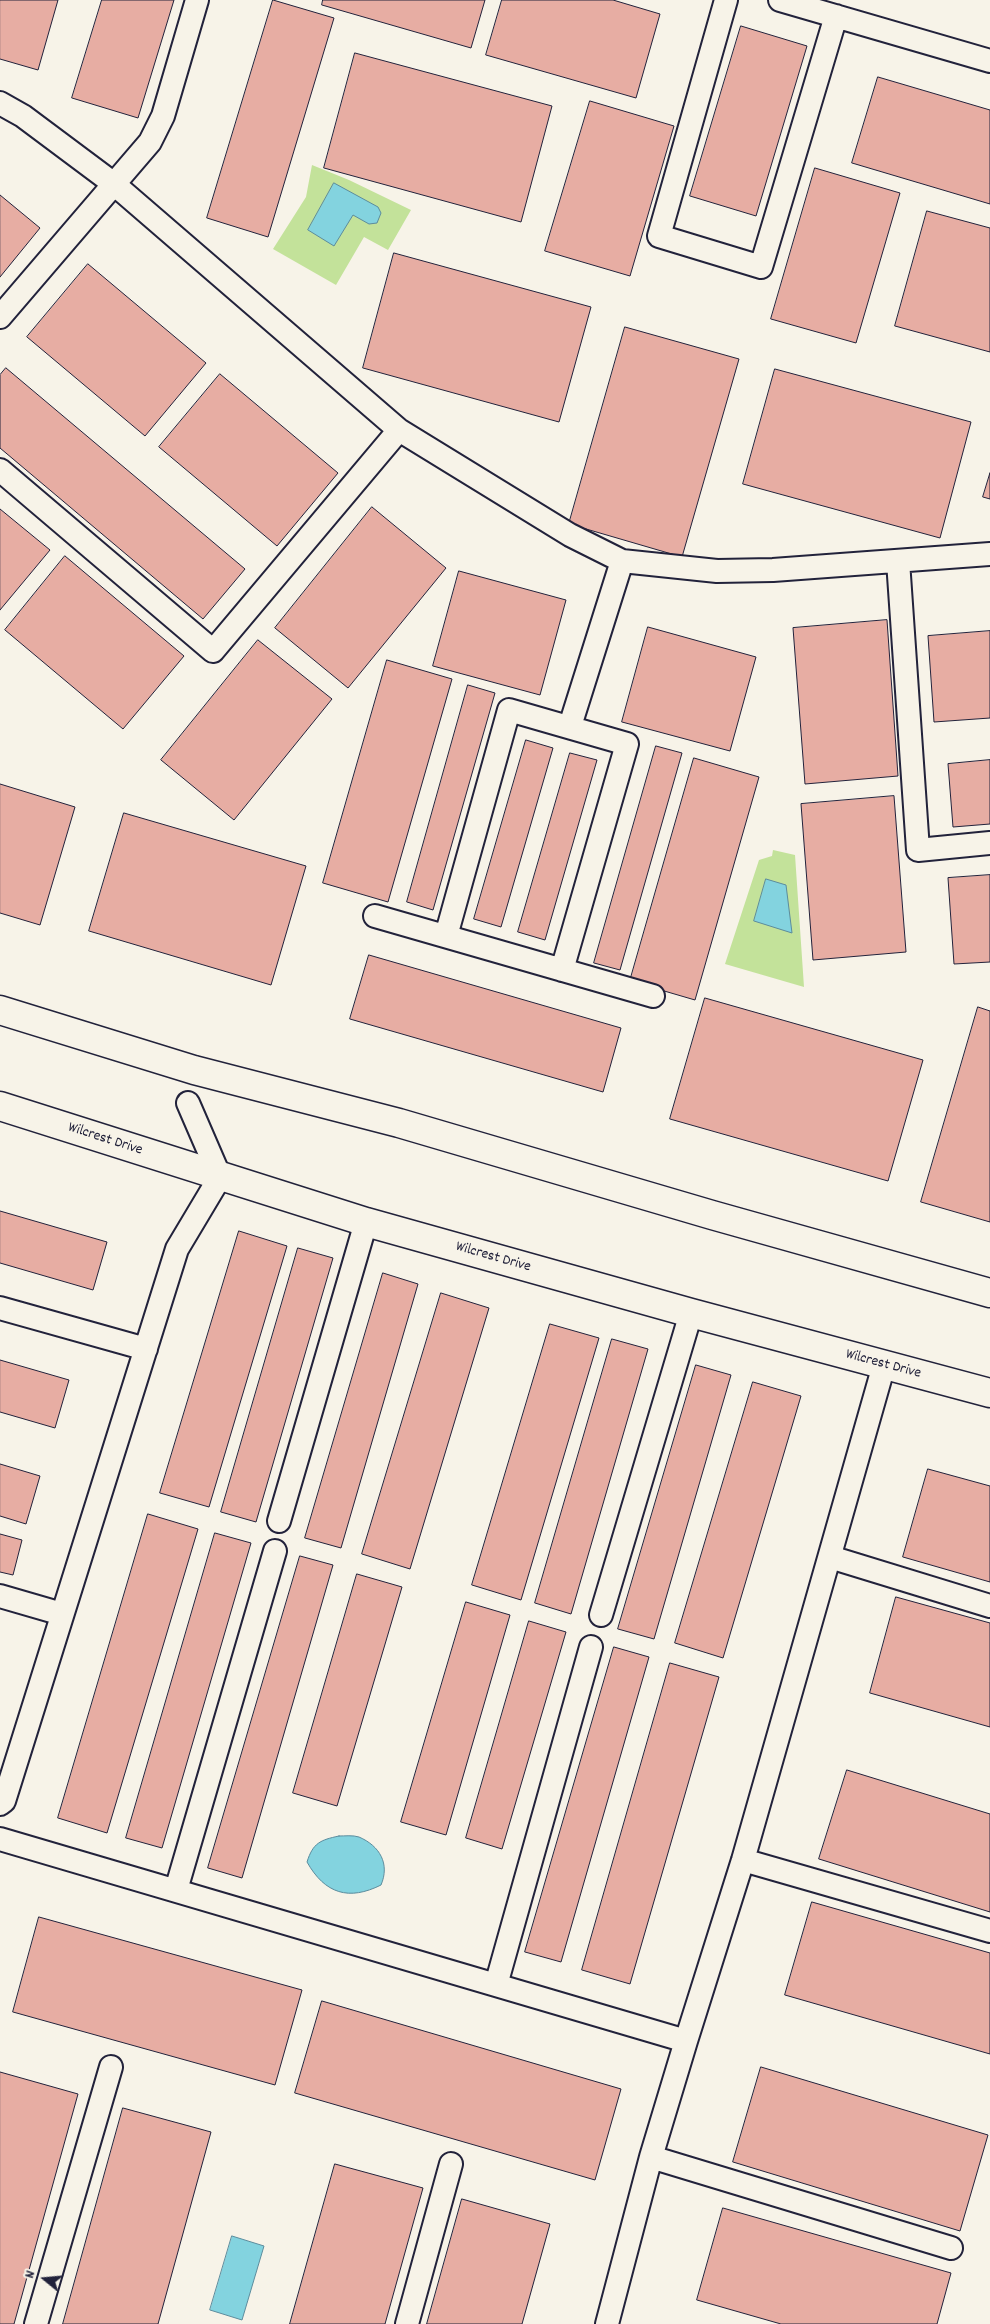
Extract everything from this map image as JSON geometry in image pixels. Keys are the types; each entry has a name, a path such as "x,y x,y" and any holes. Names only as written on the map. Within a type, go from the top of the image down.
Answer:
{"main road":[{"path":"0,1010 194,1070 399,1123 712,1215 990,1293"},
{"name":"Wilcrest Drive","path":"0,1106 366,1222 691,1313 990,1393"}],"lane":[{"path":"0,317 150,142 163,116 196,0"},
{"path":"726,0 659,236 761,267 836,16"},
{"path":"780,0 990,61"},
{"path":"0,103 23,116 114,184 399,430 570,535 622,561 717,571 773,570 990,554"},
{"path":"0,470 213,651 399,430"},
{"path":"570,726 622,561"},
{"path":"898,561 918,850 990,843"},
{"path":"446,936 509,710 570,726 627,744 562,970"},
{"path":"376,916 653,996"},
{"path":"0,1804 4,1801 177,1249 220,1177 188,1103"},
{"path":"279,1521 366,1222"},
{"path":"0,1308 146,1349"},
{"path":"601,1615 691,1313"},
{"path":"607,2324 651,2157 743,1860 884,1365"},
{"path":"176,1890 275,1551"},
{"path":"830,1557 990,1606"},
{"path":"0,1596 62,1614"},
{"path":"496,1985 591,1647"},
{"path":"0,1839 686,2041"},
{"path":"743,1860 990,1931"},
{"path":"36,2324 111,2067"},
{"path":"651,2157 951,2248"},
{"path":"406,2324 451,2164"}],"green space":[{"path":"312,165 349,180 411,210 388,250 364,237 336,285 273,249 306,197"},
{"path":"773,850 795,855 804,987 725,964 759,860 772,856"}],"water":[{"path":"334,183 378,207 381,213 377,223 369,224 353,215 334,246 308,230"},
{"path":"766,879 786,885 792,933 754,921"},
{"path":"339,1836 359,1837 373,1845 384,1863 384,1877 381,1885 358,1893 339,1892 330,1888 314,1873 307,1862 312,1850 318,1843"},
{"path":"232,2236 264,2246 242,2320 210,2310"}],"building":[{"path":"0,0 58,0 38,70 0,59"},
{"path":"102,0 174,0 138,118 72,98"},
{"path":"273,0 334,18 268,237 207,218"},
{"path":"323,0 485,0 471,48 322,5"},
{"path":"502,0 613,0 660,14 636,98 486,55"},
{"path":"741,26 807,46 756,216 690,196"},
{"path":"355,53 552,106 521,222 324,168"},
{"path":"878,77 990,110 990,204 852,163"},
{"path":"590,101 674,126 630,276 545,251"},
{"path":"815,168 900,193 856,343 771,319"},
{"path":"0,195 40,228 0,277"},
{"path":"927,211 990,228 990,352 895,326"},
{"path":"394,253 591,307 559,422 363,368"},
{"path":"88,264 206,363 145,436 27,337"},
{"path":"625,327 739,359 682,557 569,524"},
{"path":"6,368 245,569 203,619 0,448 0,375"},
{"path":"775,369 971,422 940,538 743,484"},
{"path":"220,374 338,473 277,546 159,447"},
{"path":"990,473 990,499 983,497"},
{"path":"372,507 446,568 348,688 275,628"},
{"path":"0,509 50,550 0,610"},
{"path":"65,556 184,656 123,729 5,630"},
{"path":"459,571 566,600 540,695 433,666"},
{"path":"887,620 898,776 805,784 793,628"},
{"path":"648,627 756,657 730,751 622,722"},
{"path":"990,631 990,718 934,722 928,636"},
{"path":"258,640 332,699 234,820 161,760"},
{"path":"387,660 452,679 388,902 323,883"},
{"path":"468,685 495,693 433,910 407,902"},
{"path":"526,740 553,748 501,927 474,919"},
{"path":"656,746 682,753 620,970 594,963"},
{"path":"570,753 597,760 545,940 518,932"},
{"path":"694,758 759,777 695,1000 630,981"},
{"path":"990,760 990,824 953,827 948,764"},
{"path":"0,784 75,807 40,925 0,913"},
{"path":"894,796 906,952 813,960 801,804"},
{"path":"124,813 306,866 271,985 89,931"},
{"path":"990,875 990,962 954,964 948,878"},
{"path":"369,955 621,1028 603,1092 350,1019"},
{"path":"705,998 923,1060 888,1181 670,1119"},
{"path":"978,1007 990,1011 990,1222 921,1202"},
{"path":"0,1211 107,1242 93,1290 0,1263"},
{"path":"239,1231 287,1246 209,1507 160,1493"},
{"path":"298,1248 333,1258 256,1522 221,1512"},
{"path":"383,1273 418,1284 341,1548 305,1538"},
{"path":"441,1293 489,1308 410,1569 362,1554"},
{"path":"550,1324 599,1338 521,1600 472,1585"},
{"path":"612,1339 648,1349 571,1614 535,1603"},
{"path":"0,1360 69,1380 55,1428 0,1412"},
{"path":"696,1365 731,1375 654,1639 618,1629"},
{"path":"753,1382 801,1396 723,1658 675,1643"},
{"path":"0,1464 40,1476 26,1524 0,1516"},
{"path":"928,1469 990,1486 990,1582 903,1557"},
{"path":"148,1514 198,1529 107,1833 58,1818"},
{"path":"215,1533 251,1543 162,1848 126,1838"},
{"path":"0,1534 22,1540 13,1575 0,1572"},
{"path":"300,1556 333,1565 242,1878 208,1868"},
{"path":"357,1574 402,1587 337,1806 293,1793"},
{"path":"896,1597 990,1623 990,1727 870,1693"},
{"path":"466,1602 510,1615 446,1835 401,1822"},
{"path":"529,1621 566,1632 502,1849 466,1838"},
{"path":"614,1647 649,1657 561,1962 525,1952"},
{"path":"670,1663 719,1677 630,1984 582,1970"},
{"path":"847,1770 990,1814 990,1912 819,1859"},
{"path":"812,1902 990,1953 990,2054 785,1995"},
{"path":"39,1917 302,1990 275,2085 13,2012"},
{"path":"322,2001 621,2089 595,2180 295,2093"},
{"path":"761,2067 988,2135 960,2231 733,2162"},
{"path":"0,2072 78,2094 14,2324 0,2324"},
{"path":"123,2108 211,2132 158,2324 63,2324"},
{"path":"335,2164 423,2188 385,2324 290,2324"},
{"path":"462,2199 550,2224 522,2324 427,2324"},
{"path":"723,2208 951,2273 937,2324 781,2324 697,2300"}]}
